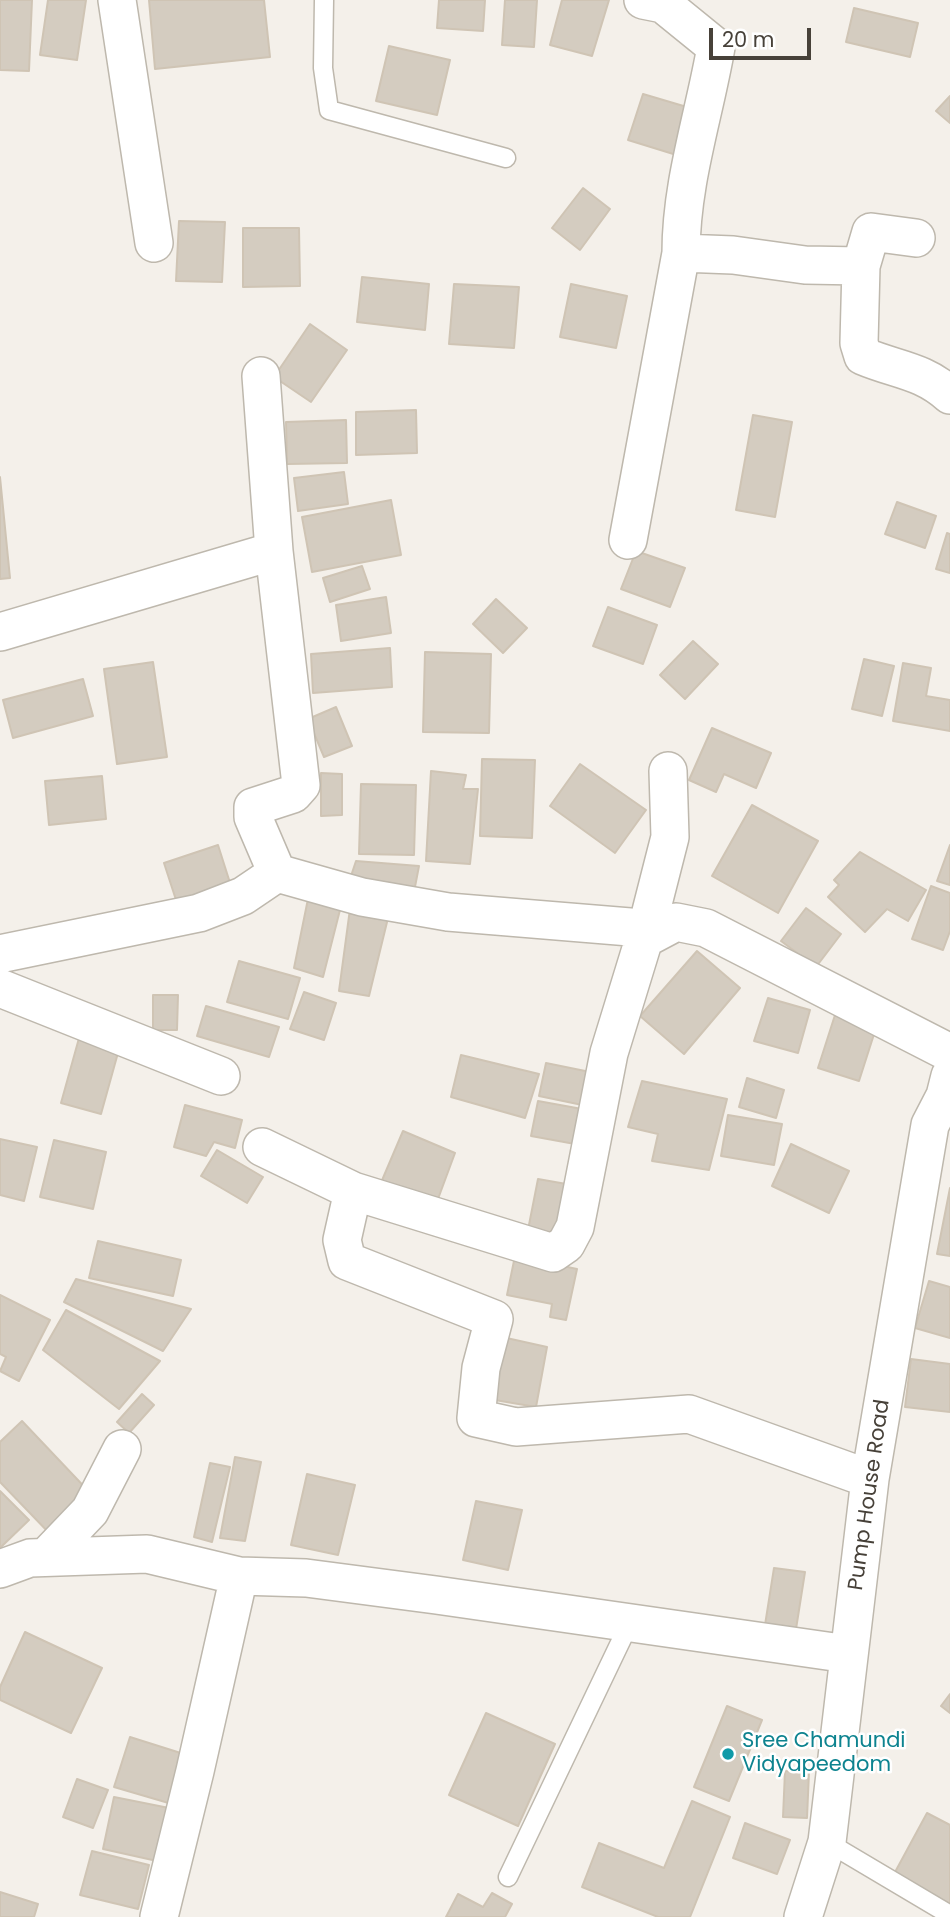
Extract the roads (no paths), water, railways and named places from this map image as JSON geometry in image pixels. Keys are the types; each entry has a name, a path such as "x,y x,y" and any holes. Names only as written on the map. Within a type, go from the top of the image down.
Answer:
{"street":[{"path":"117,0 155,243"},
{"path":"628,540 681,253 681,220 688,170 702,118 716,47 663,4 643,0"},
{"path":"916,238 871,232 861,266 859,343 863,356 912,371 937,384 950,395"},
{"path":"681,253 733,255 805,265 861,266"},
{"path":"261,376 274,551 301,785 293,794 253,807 253,817 277,873"},
{"path":"0,632 274,551"},
{"path":"262,1147 353,1191 553,1253 566,1244 575,1227 609,1053 644,939 670,837 668,771"},
{"path":"0,954 199,914 243,896 277,873 362,897 448,912 630,927 644,939"},
{"path":"644,939 676,922 706,928 950,1053"},
{"path":"0,988 221,1076"},
{"name":"Pump House Road","path":"803,1917 827,1842 870,1479 930,1125 948,1090"},
{"path":"353,1191 342,1240 347,1261 494,1319 481,1368 476,1418 516,1427 689,1414 870,1479"},
{"path":"46,1557 90,1511 122,1449"},
{"path":"0,1569 30,1558 147,1554 239,1576 306,1578 848,1654"},
{"path":"159,1917 239,1576"}],"lane":[{"path":"324,0 323,68 329,110 506,158"},
{"path":"508,1877 630,1622"},
{"path":"827,1842 950,1914"}],"place":[{"name":"Sree Chamundi Vidyapeedom","path":"728,1754"}]}
